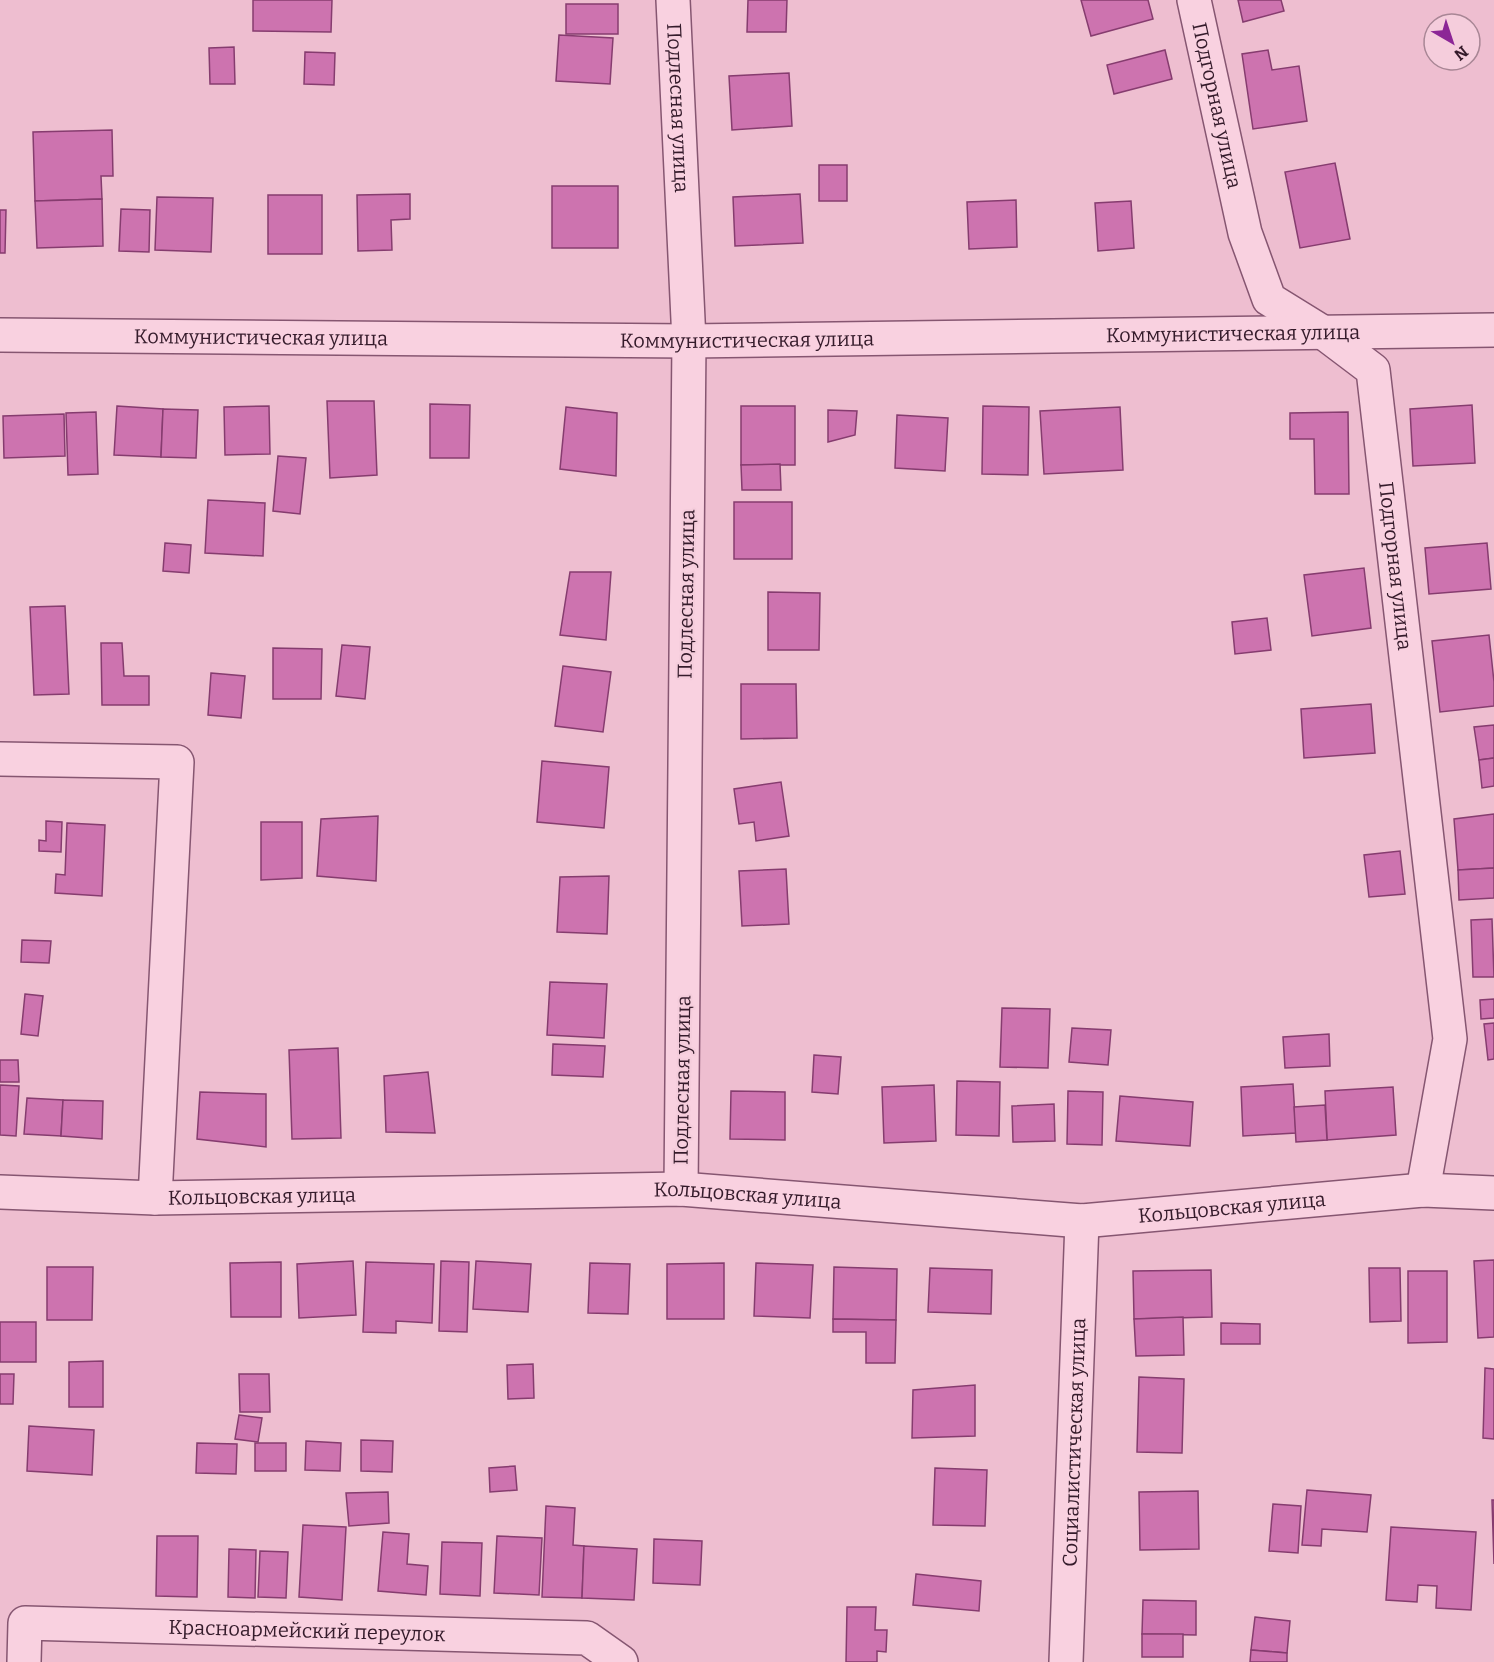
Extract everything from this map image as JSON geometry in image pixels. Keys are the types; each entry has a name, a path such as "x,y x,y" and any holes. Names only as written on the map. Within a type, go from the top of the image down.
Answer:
{"street":[{"name":"Подлесная улица","path":"673,0 689,341 681,1189"},
{"name":"Подгорная улица","path":"1194,0 1245,233 1269,299 1324,333 1372,370 1450,1039 1423,1190"},
{"name":"Коммунистическая улица","path":"0,336 689,341 1494,330"},
{"path":"0,759 177,762 154,1198"},
{"name":"Кольцовская улица","path":"0,1192 154,1198 681,1189 1082,1221 1423,1190 1494,1193"},
{"name":"Социалистическая улица","path":"1066,1662 1082,1221"},
{"name":"Красноармейский переулок","path":"24,1662 25,1623 587,1638 621,1662"}],"building":[{"path":"253,0 332,0 331,32 253,31"},
{"path":"748,0 787,0 786,32 747,32"},
{"path":"1081,0 1148,0 1153,19 1091,36"},
{"path":"1238,0 1281,0 1284,11 1243,22"},
{"path":"566,4 618,4 618,34 566,34"},
{"path":"559,35 613,38 610,84 556,81"},
{"path":"234,47 235,84 210,84 209,48"},
{"path":"1165,50 1172,79 1114,94 1107,65"},
{"path":"1268,50 1272,70 1299,66 1307,121 1253,129 1242,54"},
{"path":"305,52 335,53 334,85 304,84"},
{"path":"789,73 792,126 732,130 729,76"},
{"path":"112,130 113,176 101,176 102,199 35,201 33,132"},
{"path":"1335,163 1350,239 1300,248 1285,172"},
{"path":"819,165 847,165 847,201 819,201"},
{"path":"552,186 618,186 618,248 552,248"},
{"path":"410,194 410,219 391,220 392,250 358,251 357,195"},
{"path":"800,194 803,243 735,246 733,197"},
{"path":"268,195 322,195 322,254 268,254"},
{"path":"157,197 213,198 211,252 155,250"},
{"path":"102,199 103,246 37,248 35,201"},
{"path":"1016,200 1017,247 969,249 967,202"},
{"path":"1131,201 1134,248 1098,251 1095,203"},
{"path":"121,209 150,210 149,252 119,251"},
{"path":"0,210 6,210 5,253 0,253"},
{"path":"327,401 374,401 377,475 330,478"},
{"path":"430,404 470,405 469,458 430,458"},
{"path":"1472,405 1475,463 1413,466 1410,409"},
{"path":"117,406 163,409 161,457 114,455"},
{"path":"269,406 270,454 225,455 224,407"},
{"path":"741,406 795,406 795,465 741,465"},
{"path":"983,406 1029,407 1028,475 982,474"},
{"path":"566,407 617,413 616,476 560,469"},
{"path":"1120,407 1123,470 1044,474 1040,411"},
{"path":"163,409 198,410 196,458 161,457"},
{"path":"828,410 857,411 855,435 828,442"},
{"path":"96,412 98,474 68,475 66,413"},
{"path":"1348,412 1349,494 1315,494 1314,439 1290,439 1290,413"},
{"path":"64,414 65,456 4,458 3,416"},
{"path":"897,415 948,418 945,471 895,468"},
{"path":"278,456 306,458 300,514 273,511"},
{"path":"780,464 781,490 742,490 741,465"},
{"path":"208,500 265,503 263,556 205,553"},
{"path":"734,502 792,502 792,559 734,559"},
{"path":"165,543 191,545 189,573 163,571"},
{"path":"1487,543 1491,589 1429,594 1425,548"},
{"path":"1364,568 1371,628 1312,636 1304,575"},
{"path":"570,572 611,572 606,640 560,635"},
{"path":"768,592 820,593 819,650 768,650"},
{"path":"65,606 69,694 34,695 30,607"},
{"path":"1267,618 1271,650 1235,654 1232,622"},
{"path":"1489,635 1494,706 1440,712 1432,641"},
{"path":"101,643 122,643 124,676 149,676 149,705 102,705"},
{"path":"342,645 370,647 365,699 336,696"},
{"path":"273,648 322,649 321,699 273,699"},
{"path":"563,666 611,672 603,732 555,726"},
{"path":"211,673 245,676 241,718 208,715"},
{"path":"741,684 796,684 797,738 741,739"},
{"path":"1371,704 1375,753 1304,758 1301,709"},
{"path":"1494,725 1494,758 1479,760 1474,727"},
{"path":"1494,758 1494,786 1482,788 1479,760"},
{"path":"542,761 609,767 604,828 537,822"},
{"path":"781,782 789,836 756,841 754,822 739,824 734,789"},
{"path":"1494,814 1494,868 1458,870 1454,819"},
{"path":"378,816 376,881 317,876 321,819"},
{"path":"46,821 62,822 61,852 39,851 39,840 46,841"},
{"path":"261,822 302,822 302,878 261,880"},
{"path":"67,823 105,825 102,896 55,893 56,874 65,875"},
{"path":"1400,851 1405,894 1369,897 1364,855"},
{"path":"1494,868 1494,898 1459,900 1458,870"},
{"path":"786,869 789,924 742,926 739,871"},
{"path":"609,876 607,934 557,932 560,877"},
{"path":"1492,919 1494,977 1473,977 1471,920"},
{"path":"22,940 51,941 49,963 21,962"},
{"path":"550,982 607,984 604,1038 547,1035"},
{"path":"25,994 43,996 38,1036 21,1034"},
{"path":"1494,999 1494,1018 1481,1019 1480,1000"},
{"path":"1002,1008 1050,1009 1048,1068 1000,1067"},
{"path":"1494,1023 1494,1059 1488,1060 1484,1024"},
{"path":"1072,1028 1111,1030 1108,1065 1069,1062"},
{"path":"1329,1034 1330,1066 1285,1068 1283,1037"},
{"path":"553,1044 605,1046 603,1077 552,1075"},
{"path":"338,1048 341,1138 292,1139 289,1050"},
{"path":"814,1055 841,1057 838,1094 812,1092"},
{"path":"0,1060 18,1060 19,1082 0,1082"},
{"path":"428,1072 435,1133 386,1132 384,1076"},
{"path":"957,1081 1000,1082 999,1136 956,1135"},
{"path":"1293,1084 1296,1133 1243,1136 1241,1087"},
{"path":"0,1085 19,1086 16,1136 0,1135"},
{"path":"934,1085 936,1141 884,1143 882,1087"},
{"path":"1393,1087 1396,1135 1327,1140 1325,1091"},
{"path":"731,1091 785,1092 785,1140 730,1139"},
{"path":"1068,1091 1103,1092 1102,1145 1067,1144"},
{"path":"200,1092 266,1094 266,1147 197,1139"},
{"path":"1120,1096 1193,1102 1190,1146 1116,1141"},
{"path":"27,1098 63,1100 61,1136 24,1134"},
{"path":"63,1100 103,1101 102,1139 61,1136"},
{"path":"1054,1104 1055,1141 1013,1142 1012,1106"},
{"path":"1325,1105 1327,1140 1296,1142 1294,1107"},
{"path":"1494,1260 1494,1337 1478,1338 1474,1261"},
{"path":"353,1261 356,1315 299,1318 297,1264"},
{"path":"441,1261 469,1262 467,1332 439,1331"},
{"path":"476,1261 531,1264 528,1312 473,1309"},
{"path":"281,1262 281,1317 231,1317 230,1263"},
{"path":"366,1262 434,1264 432,1323 396,1321 396,1333 363,1332"},
{"path":"590,1263 630,1264 628,1314 588,1313"},
{"path":"724,1263 724,1319 667,1319 667,1264"},
{"path":"756,1263 813,1265 810,1318 754,1316"},
{"path":"47,1267 93,1267 92,1320 47,1320"},
{"path":"834,1267 897,1269 896,1320 833,1319"},
{"path":"930,1268 992,1270 991,1314 928,1312"},
{"path":"1369,1268 1400,1268 1401,1321 1370,1322"},
{"path":"1211,1270 1212,1317 1134,1319 1133,1271"},
{"path":"1408,1271 1447,1271 1447,1342 1408,1343"},
{"path":"1183,1317 1184,1355 1136,1356 1134,1319"},
{"path":"833,1319 896,1320 895,1363 866,1363 866,1332 833,1332"},
{"path":"0,1322 36,1322 36,1362 0,1362"},
{"path":"1221,1323 1260,1324 1260,1344 1221,1344"},
{"path":"103,1361 103,1407 69,1407 69,1362"},
{"path":"533,1364 534,1398 508,1399 507,1365"},
{"path":"1485,1368 1494,1369 1494,1439 1483,1438"},
{"path":"0,1374 14,1374 13,1404 0,1404"},
{"path":"239,1374 269,1374 270,1412 240,1412"},
{"path":"1139,1377 1184,1379 1182,1453 1137,1452"},
{"path":"975,1385 975,1436 912,1438 913,1390"},
{"path":"239,1415 262,1418 258,1442 235,1439"},
{"path":"29,1426 94,1430 92,1475 27,1471"},
{"path":"361,1440 393,1441 392,1472 361,1471"},
{"path":"306,1441 341,1443 340,1471 305,1470"},
{"path":"197,1443 237,1444 236,1474 196,1473"},
{"path":"255,1443 286,1443 286,1471 255,1471"},
{"path":"515,1466 517,1490 490,1492 489,1468"},
{"path":"935,1468 987,1470 985,1526 933,1525"},
{"path":"1307,1490 1371,1495 1367,1532 1322,1529 1321,1546 1302,1545"},
{"path":"1198,1491 1199,1549 1140,1550 1139,1492"},
{"path":"388,1492 389,1523 349,1526 346,1493"},
{"path":"1492,1500 1494,1500 1494,1564"},
{"path":"1273,1504 1301,1506 1298,1553 1269,1551"},
{"path":"546,1506 575,1508 573,1545 584,1546 582,1598 542,1597"},
{"path":"303,1525 346,1527 342,1600 299,1597"},
{"path":"1391,1527 1476,1532 1471,1610 1436,1608 1437,1586 1418,1585 1417,1602 1386,1600"},
{"path":"383,1532 409,1534 407,1564 428,1566 426,1595 378,1591"},
{"path":"157,1536 198,1536 197,1597 156,1596"},
{"path":"497,1536 542,1538 539,1595 494,1593"},
{"path":"654,1539 702,1541 700,1585 653,1583"},
{"path":"442,1542 482,1543 480,1596 440,1594"},
{"path":"584,1546 637,1549 634,1600 582,1598"},
{"path":"229,1549 256,1550 255,1598 228,1597"},
{"path":"260,1551 288,1552 286,1598 258,1597"},
{"path":"916,1574 981,1581 979,1611 913,1605"},
{"path":"1143,1600 1196,1601 1196,1635 1142,1634"},
{"path":"847,1607 876,1607 875,1630 887,1630 886,1652 877,1651 877,1662 846,1662"},
{"path":"1255,1617 1290,1621 1287,1653 1251,1650"},
{"path":"1142,1634 1183,1634 1183,1657 1142,1657"},
{"path":"1251,1650 1287,1653 1287,1662 1250,1662"}]}
